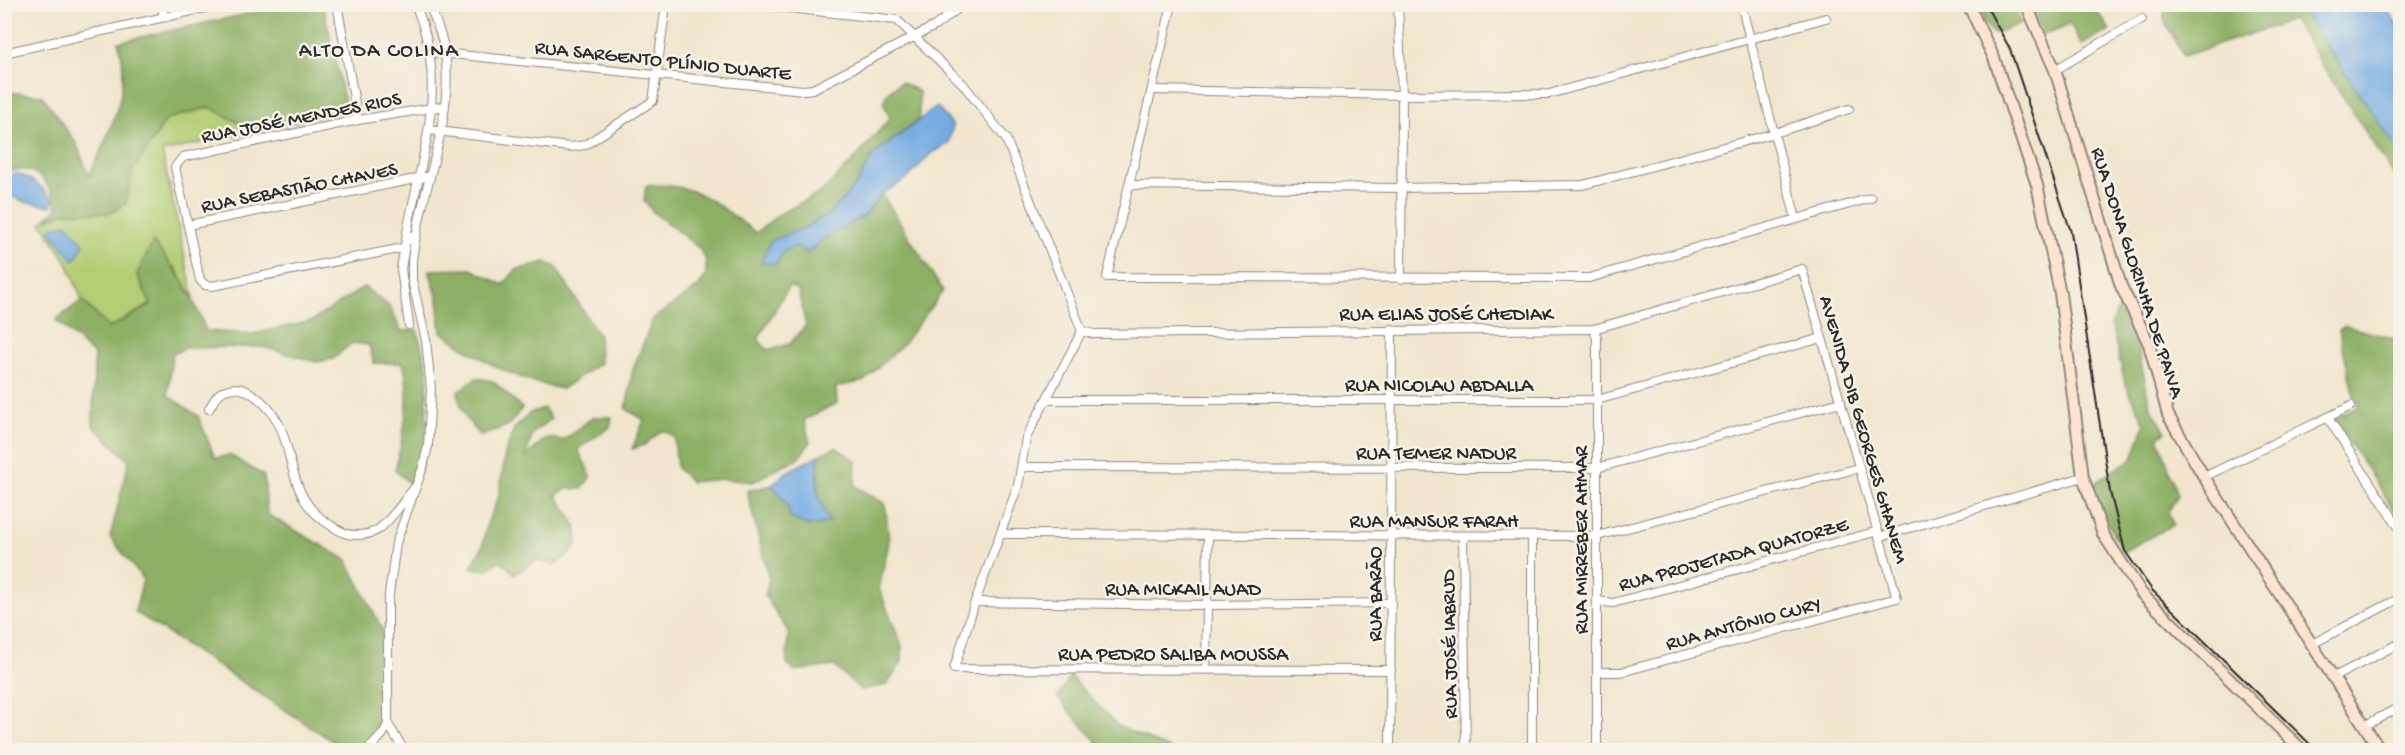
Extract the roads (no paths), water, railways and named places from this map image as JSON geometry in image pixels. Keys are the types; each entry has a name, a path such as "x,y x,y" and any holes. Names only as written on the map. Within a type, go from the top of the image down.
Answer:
{"street":[{"path":"162,4 164,16"},
{"path":"4,53 223,4"},
{"path":"337,4 358,120"},
{"path":"409,324 401,269 417,179 429,130 434,75 431,52 416,4"},
{"path":"368,750 383,734 388,724 387,657 391,565 428,446 431,389 426,340 412,280 414,243 444,106 445,51 429,4"},
{"path":"429,130 580,146 653,101 666,4"},
{"path":"752,4 897,20 963,84 1006,139 1082,331 1026,438 1022,467 975,602"},
{"name":"RUA SARGENTO PLÍNIO DUARTE","path":"431,52 445,51 803,90 813,89 935,26 964,4"},
{"path":"1172,4 1107,277 1589,278 1871,198"},
{"path":"1398,4 1402,95 1401,279"},
{"path":"1741,4 1796,219"},
{"path":"1968,4 1994,58 2037,185 2060,293 2083,477 2103,534 2142,594 2302,750"},
{"name":"RUA DONA GLORINHA DE PAIVA","path":"2026,4 2055,70 2121,285 2149,344 2168,415 2204,477 2380,750"},
{"path":"1152,90 1402,95 1549,94 1826,18"},
{"path":"2055,70 2142,19"},
{"name":"RUA JOSÉ MENDES RIOS","path":"188,225 175,167 178,160 183,157 358,120 444,106"},
{"path":"1130,185 1400,188 1583,185 1775,133 1849,109"},
{"name":"RUA SEBASTIÃO CHAVES","path":"188,225 430,176"},
{"path":"188,225 200,280 205,285 212,286 404,248"},
{"path":"407,233 414,243"},
{"name":"RUA ELIAS JOSÉ CHEDIAK","path":"1082,331 1094,334 1392,329 1594,329 1802,269"},
{"name":"AVENIDA DIB GEORGES GHANEM","path":"1802,269 1897,598"},
{"name":"RUA BARÃO","path":"1390,750 1392,329"},
{"name":"RUA MIRREBER AHMAR","path":"1594,329 1597,339 1597,750"},
{"name":"RUA NICOLAU ABDALLA","path":"1047,400 1597,400 1822,338"},
{"path":"209,409 216,396 224,389 239,388 254,394 273,411 284,432 296,482 304,500 318,516 350,535 374,532 382,527 418,483"},
{"name":"RUA TEMER NADUR","path":"1022,467 1597,468 1841,402"},
{"path":"2204,477 2350,406"},
{"path":"2328,418 2400,529"},
{"name":"RUA MANSUR FARAH","path":"1000,534 1208,537 1597,536 1860,468"},
{"name":"RUA PROJETADA QUATORZE","path":"1597,601 1613,603 1879,534 2083,477"},
{"name":"RUA JOSÉ IABRUD","path":"1463,536 1466,750"},
{"path":"1532,536 1532,750"},
{"path":"1206,668 1208,537"},
{"name":"RUA ANTÔNIO CURY","path":"1597,672 1621,672 1897,598"},
{"path":"2312,644 2400,598"},
{"name":"RUA MICKAIL AUAD","path":"975,602 1207,605 1391,603"},
{"name":"RUA PEDRO SALIBA MOUSSA","path":"975,602 954,669 1390,670"},
{"path":"2332,678 2400,644"},
{"path":"2364,726 2400,707"},
{"path":"388,724 404,750"}],"water":[{"path":"2299,5 2384,5 2400,29 2400,153"},
{"path":"937,107 953,126 948,144 931,153 908,178 882,194 865,215 825,238 807,253 795,246 782,252 777,264 761,263 771,241 804,228 831,213 857,184 873,155"},
{"path":"15,173 41,187 53,200 51,206 25,202 11,196 7,186 11,176"},
{"path":"67,224 84,244 74,261 50,230 55,226"},
{"path":"819,455 817,482 819,497 830,522 809,526 790,518 788,506 772,485 785,473"}],"railway":[{"path":"1985,4 2010,49 2071,232 2110,492 2125,551 2152,590 2316,750"}],"district":[{"name":"ALTO DA COLINA","path":"379,49"}]}
